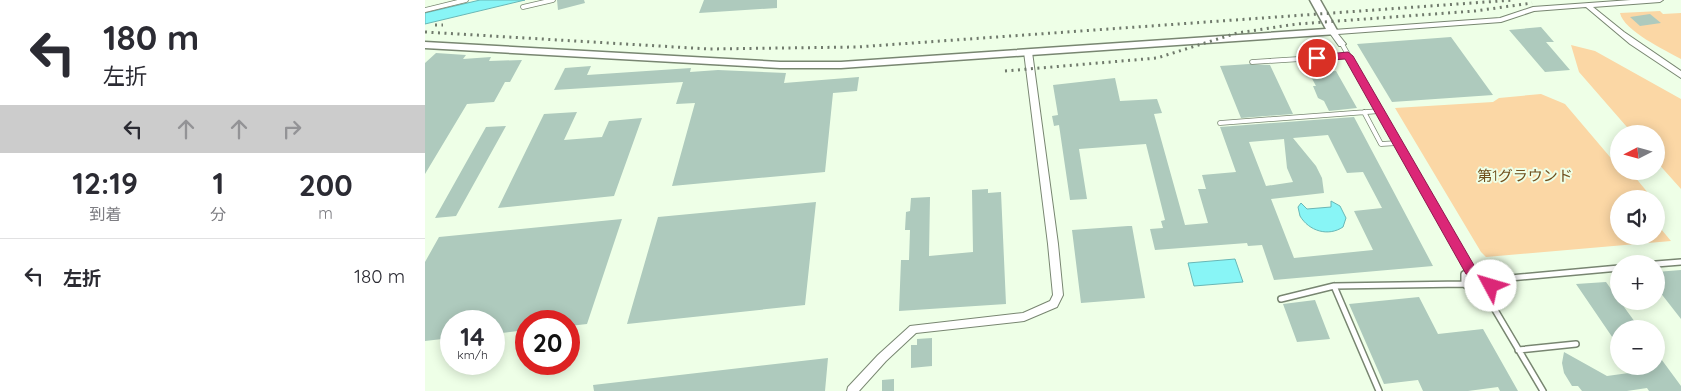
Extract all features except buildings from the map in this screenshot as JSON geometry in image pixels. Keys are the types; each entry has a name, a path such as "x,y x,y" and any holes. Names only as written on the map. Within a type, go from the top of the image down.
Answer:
{"street":[{"path":"1315,0 1342,44"},
{"path":"425,45 779,65 841,64 1501,20 1533,9 1660,0"},
{"path":"1588,6 1606,23 1614,26 1636,45 1681,75"},
{"path":"852,391 882,358 914,329 1024,317 1054,304 1058,295 1053,244 1028,52"}],"lane":[{"path":"425,10 466,0"},
{"path":"523,8 553,0"},
{"path":"1342,44 1471,271"},
{"path":"1252,62 1348,56"},
{"path":"1220,123 1380,111"},
{"path":"1364,112 1381,144 1398,143"},
{"path":"1665,263 1681,262"},
{"path":"1489,280 1610,269"},
{"path":"1281,300 1334,286 1464,284 1476,293 1485,293 1490,289 1489,280 1484,275 1471,271 1464,274 1464,284"},
{"path":"1334,286 1379,391"},
{"path":"1485,293 1543,391"},
{"path":"1518,350 1576,344"}],"green space":[{"path":"1660,11 1663,14 1681,13 1681,59 1629,27 1620,13"},
{"path":"1571,45 1595,51 1681,99 1681,189 1665,171 1665,125 1625,125 1579,72"},
{"name":"第1グラウンド","path":"1541,94 1565,104 1610,157 1610,180 1637,180 1646,190 1610,190 1610,245 1625,245 1486,257 1481,252 1395,108 1493,102 1499,98"},
{"name":"第1グラウンド","path":"1665,234 1671,241 1665,242"}],"water":[{"path":"480,0 525,0 425,24 425,13"},
{"path":"1331,201 1340,206 1346,218 1343,227 1337,230 1331,232 1319,231 1308,225 1300,216 1298,207 1301,203 1307,209 1331,207"},
{"path":"1235,259 1243,282 1194,286 1188,263"}],"railway":[{"path":"425,32 709,49 857,47 1514,0"},
{"path":"1005,71 1157,58 1237,33 1297,24 1475,11 1532,3"},
{"path":"435,25 443,25"}],"route":[{"path":"1317,58 1348,56 1471,271 1484,275 1491,286"}]}
